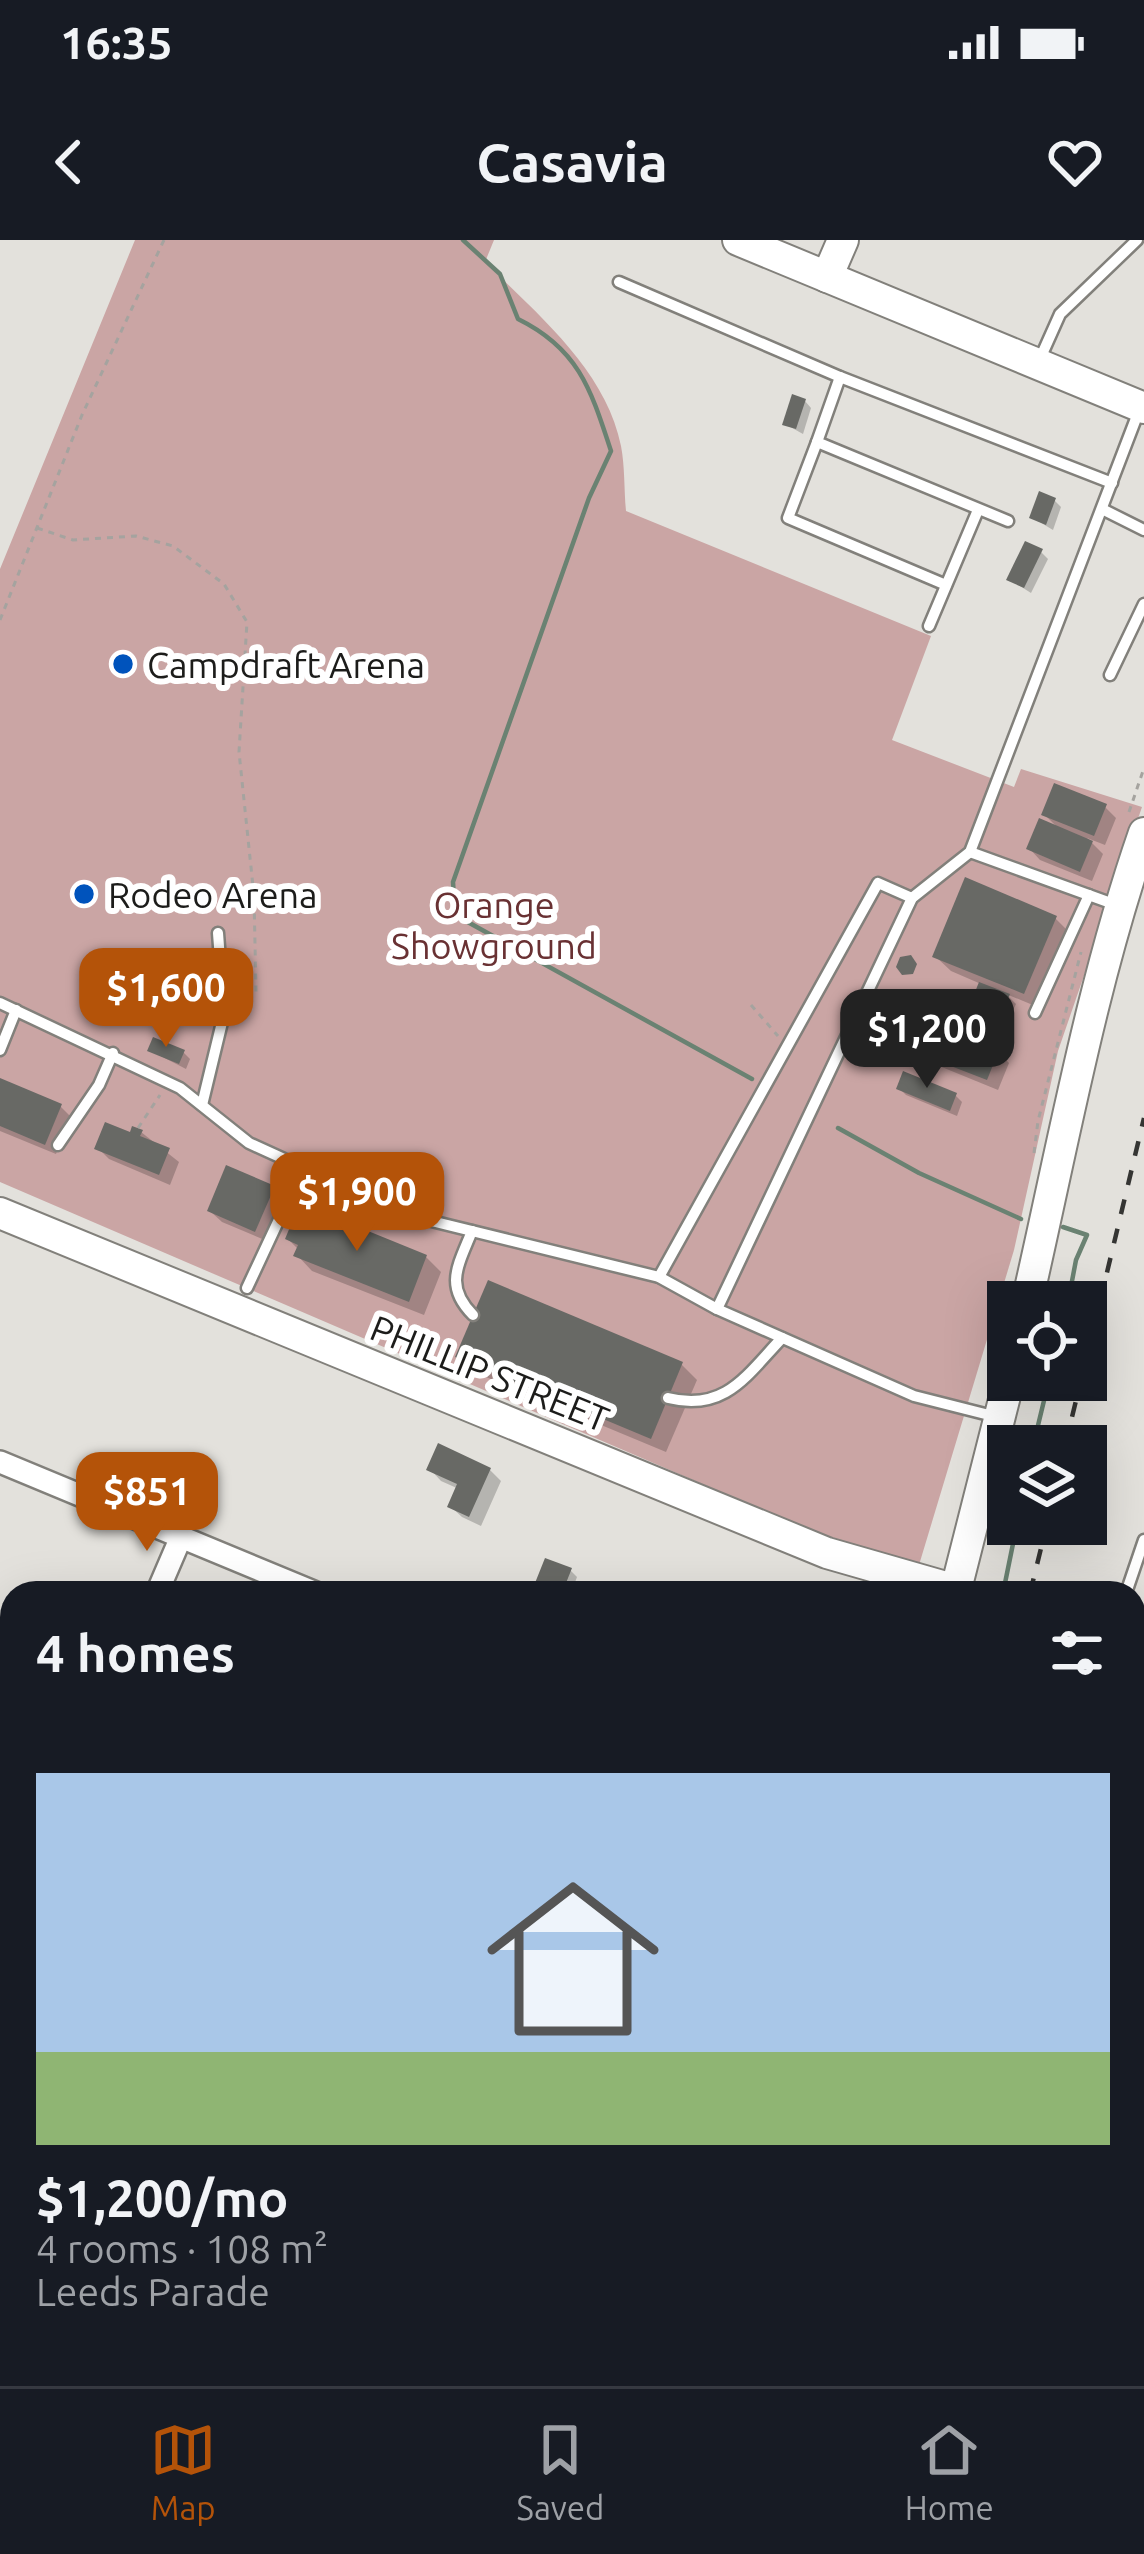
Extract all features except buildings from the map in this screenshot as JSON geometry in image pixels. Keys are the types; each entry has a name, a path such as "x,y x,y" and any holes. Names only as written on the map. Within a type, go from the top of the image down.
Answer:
{"street":[{"path":"738,240 1142,408"},
{"path":"827,277 843,240"},
{"path":"1031,1281 1104,901 1144,833"},
{"name":"PHILLIP STREET","path":"0,1214 827,1553 920,1581"},
{"path":"959,1581 1004,1401"},
{"path":"0,1462 287,1581"},
{"path":"163,1581 181,1537"}],"lane":[{"path":"1037,366 1060,314 1137,240"},
{"path":"619,281 840,376 1112,483"},
{"path":"840,376 788,518 946,585"},
{"path":"717,1309 912,898 970,852 1142,408"},
{"path":"817,442 1008,521"},
{"path":"929,626 978,509"},
{"path":"1102,509 1144,530"},
{"path":"1110,675 1144,604"},
{"path":"970,852 1104,901 1035,1012"},
{"path":"659,1277 878,883 912,898"},
{"path":"202,1105 224,1014 218,933"},
{"path":"0,1003 170,1082 249,1143 407,1215 659,1277 717,1309 914,1396 1000,1418"},
{"path":"0,1050 16,1010"},
{"path":"58,1145 99,1085 113,1053"},
{"path":"247,1288 303,1168"},
{"path":"472,1231 455,1281 457,1299 473,1316"},
{"path":"668,1398 694,1405 719,1398 782,1338"},
{"path":"1130,1581 1144,1540"}],"path":[{"path":"0,620 82,415 164,240"},
{"path":"37,529 73,540 136,536 173,546 224,584 247,622 238,752 254,896 256,992 220,1032"},
{"path":"751,1005 787,1046"},
{"path":"137,1128 170,1082"}],"green space":[{"name":"Orange Showground","path":"135,240 494,240 485,262 567,345 601,392 621,446 626,511 931,636 892,740 1014,787 1021,769 1142,807 1058,1051 1005,1281 987,1281 987,1340 919,1565 830,1539 0,1182 0,569"}],"waterway":[{"path":"463,240 500,274 518,319 555,344 580,373 611,451 589,498 453,882 455,915 752,1079"},
{"path":"838,1128 919,1173 1021,1219"},
{"path":"1063,1227 1087,1235 1072,1281"},
{"path":"1038,1425 1044,1401"},
{"path":"1005,1581 1013,1545"}],"railway":[{"path":"1105,1281 1144,1118"},
{"path":"1070,1425 1076,1401"},
{"path":"1033,1581 1042,1545"}],"place":[{"name":"Campdraft Arena","path":"123,664"},
{"name":"Rodeo Arena","path":"84,894"}]}
